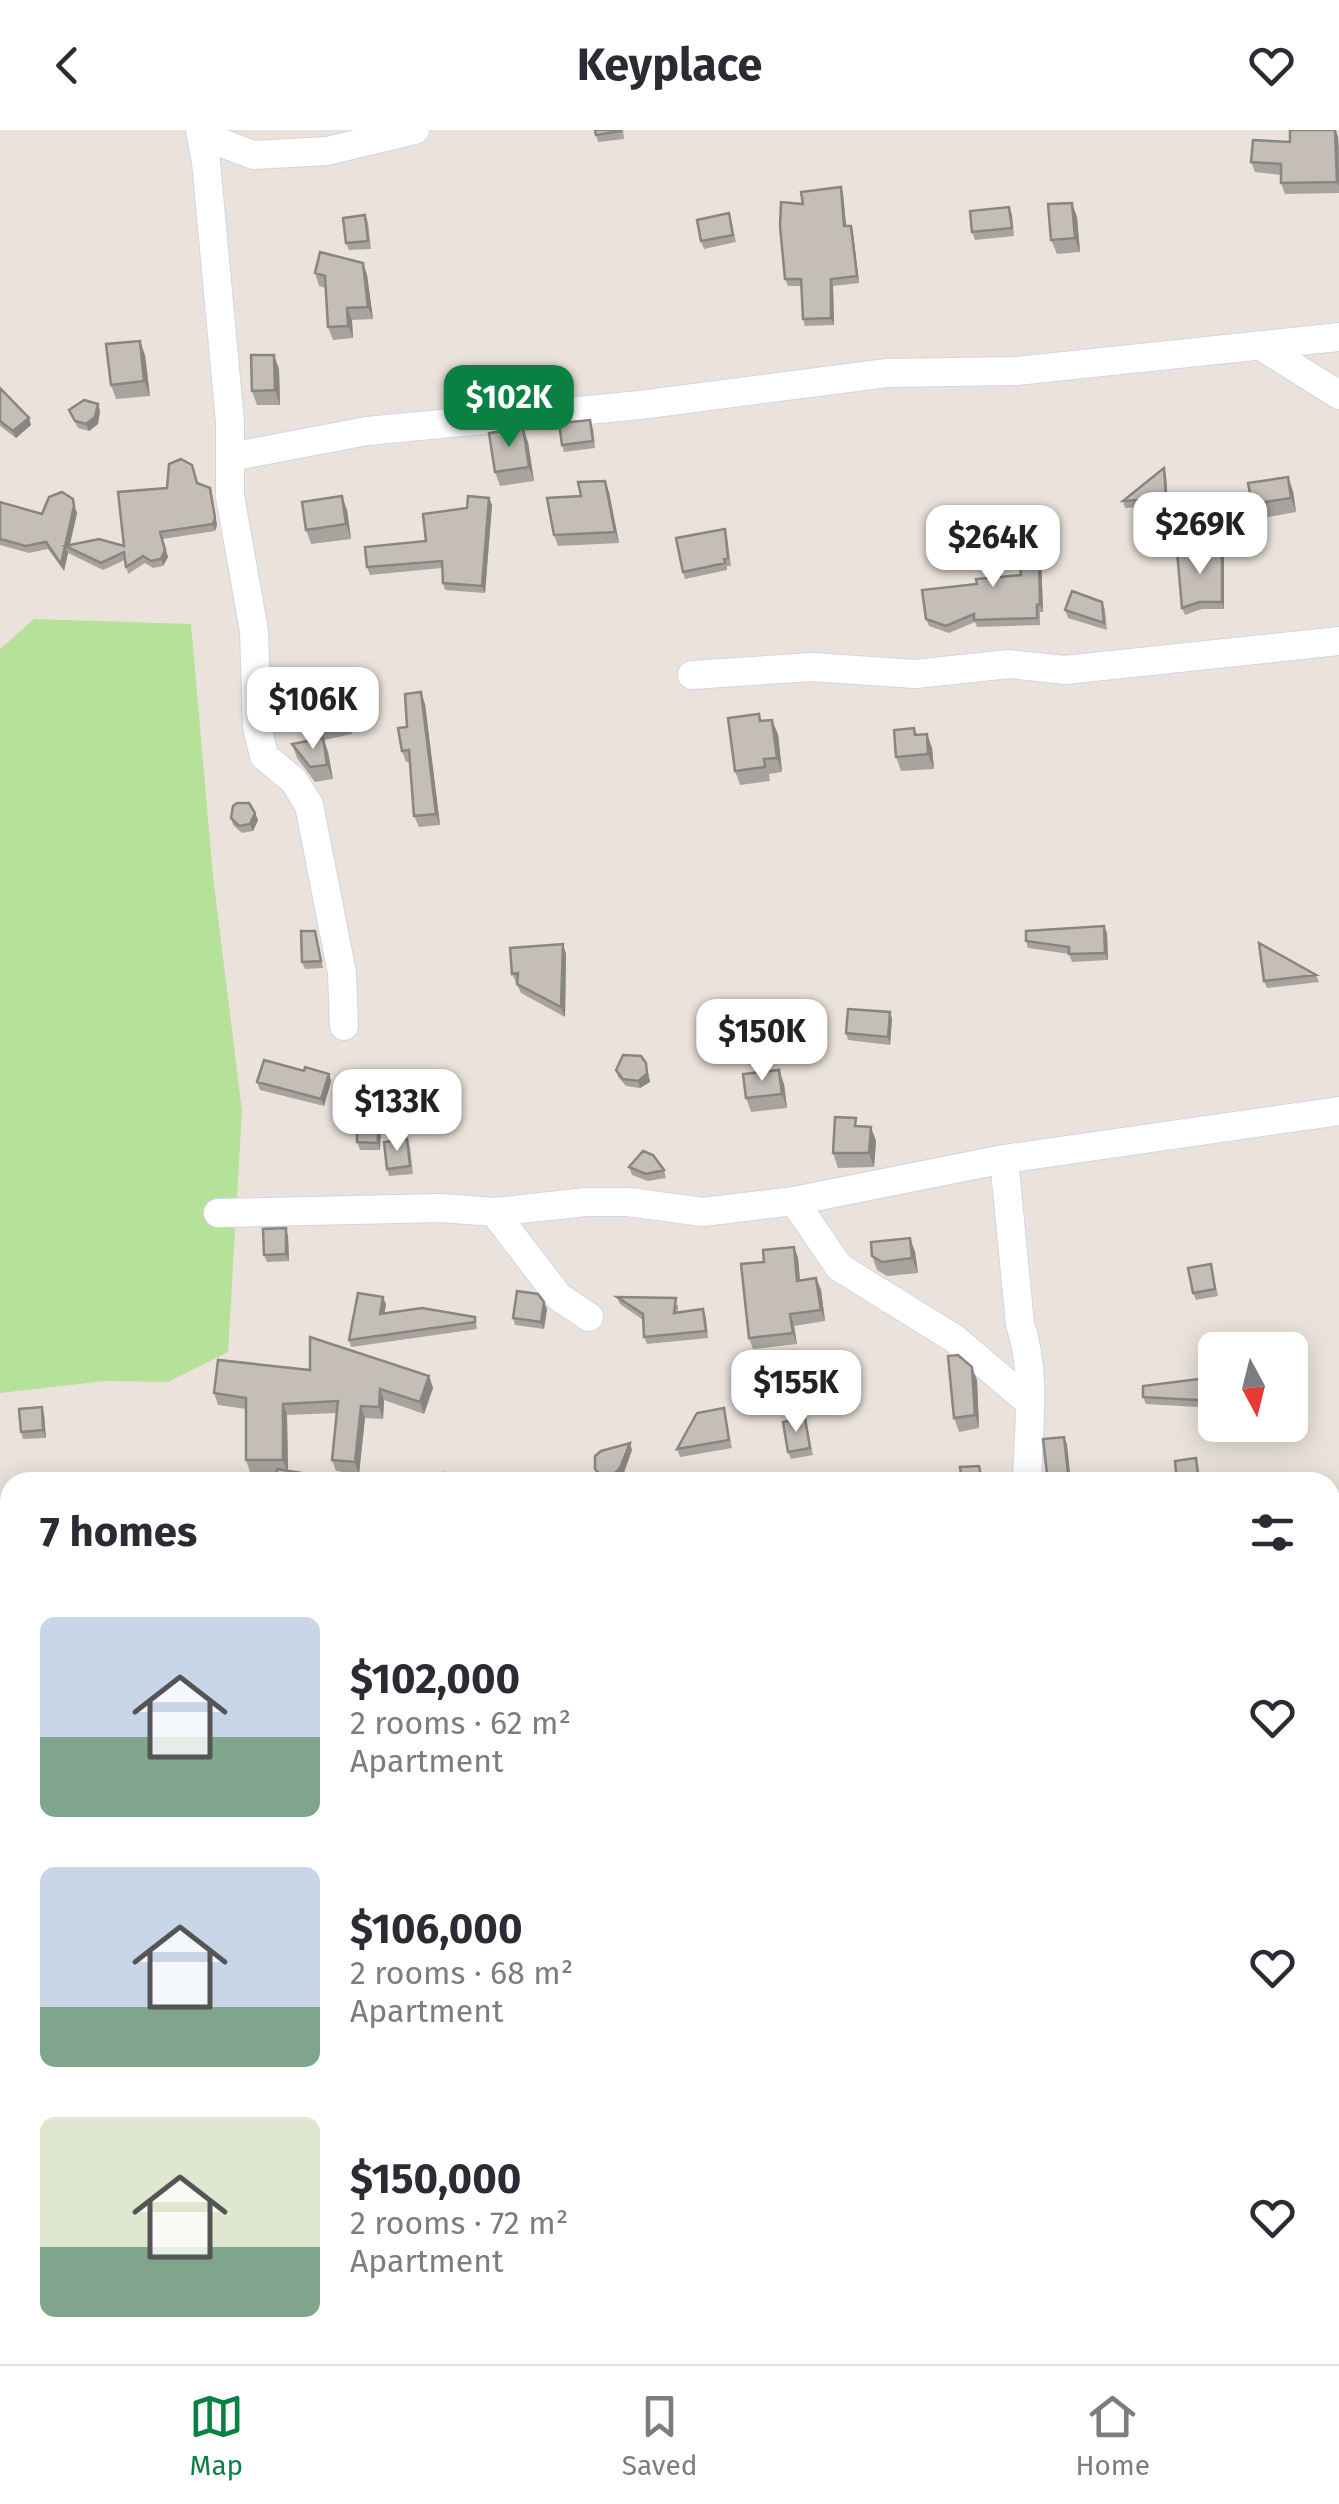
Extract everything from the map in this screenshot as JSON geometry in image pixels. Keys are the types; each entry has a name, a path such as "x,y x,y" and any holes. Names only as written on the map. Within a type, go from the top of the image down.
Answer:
{"street":[{"path":"200,132 253,155 327,151 415,130"},
{"path":"200,132 208,180 230,422 230,496 254,631 257,726 264,756 294,781 309,805 342,973 344,1026"},
{"path":"230,456 367,431 640,405 887,373 1016,372 1339,337"},
{"path":"1264,348 1339,395"},
{"path":"692,676 812,667 915,674 1009,664 1065,670 1339,641"},
{"path":"218,1213 441,1208 494,1212 586,1202 628,1202 703,1212 794,1201 1004,1159 1339,1111"},
{"path":"1004,1159 1020,1324 1029,1349 1027,1472"},
{"path":"794,1201 839,1266 955,1338 1029,1402"},
{"path":"494,1212 525,1257 559,1296 588,1317"}],"green space":[{"path":"34,619 191,624 213,876 242,1112 228,1352 168,1382 105,1381 0,1393 0,649"}],"building":[{"path":"595,130 621,130 621,131 596,135"},
{"path":"1290,130 1335,130 1337,182 1281,183 1281,164 1251,162 1253,140 1290,142"},
{"path":"841,187 844,226 851,226 857,276 831,279 831,318 803,319 801,279 785,279 781,202 803,204 801,192"},
{"path":"1072,203 1075,238 1051,240 1048,204"},
{"path":"1009,207 1012,228 972,232 970,211"},
{"path":"729,213 733,235 701,241 697,220"},
{"path":"365,215 368,241 346,243 343,218"},
{"path":"320,252 363,263 368,307 347,308 348,326 328,327 325,276 315,273"},
{"path":"140,341 144,381 111,385 106,344"},
{"path":"251,355 274,355 275,390 252,391"},
{"path":"0,388 29,418 13,431 0,421"},
{"path":"84,400 98,404 95,417 86,424 75,421 69,410"},
{"path":"590,420 593,441 562,445 559,423"},
{"path":"523,428 529,467 495,472 489,433"},
{"path":"181,459 192,465 197,483 210,488 213,524 160,532 165,550 161,559 151,561 143,556 126,567 124,552 101,563 65,546 99,539 124,546 118,492 167,488 169,464"},
{"path":"1164,468 1166,498 1123,501"},
{"path":"1288,477 1291,498 1252,504 1248,483"},
{"path":"605,481 615,532 554,535 547,498 581,496 578,482"},
{"path":"62,492 73,499 74,506 61,564 46,542 26,546 0,539 0,502 42,514 49,497"},
{"path":"342,496 346,524 306,530 302,502"},
{"path":"468,496 489,498 482,586 443,583 442,561 367,567 365,547 426,541 423,514 467,508"},
{"path":"1038,522 1037,618 974,620 974,614 946,626 926,619 922,590 1021,575 1016,524"},
{"path":"725,529 725,563 683,572 676,538"},
{"path":"1177,551 1222,551 1222,602 1199,602 1182,608"},
{"path":"1072,591 1102,602 1104,623 1065,610"},
{"path":"341,690 347,720 312,727 305,698"},
{"path":"421,692 436,814 414,816 409,750 402,751 398,728 407,727 405,694"},
{"path":"759,714 760,721 772,720 777,758 764,759 765,767 735,771 728,718"},
{"path":"914,728 915,735 927,734 928,754 896,757 894,730"},
{"path":"323,738 327,765 310,767 292,744"},
{"path":"237,803 249,803 255,813 250,824 239,826 231,818"},
{"path":"1104,926 1105,953 1069,954 1069,947 1026,941 1026,931"},
{"path":"301,931 315,931 321,961 302,962"},
{"path":"1259,943 1316,975 1264,981"},
{"path":"563,944 561,1007 517,984 518,973 512,974 510,948"},
{"path":"848,1009 890,1012 888,1037 846,1033"},
{"path":"623,1055 641,1056 647,1074 638,1081 623,1079 616,1070"},
{"path":"264,1060 329,1074 321,1099 257,1082"},
{"path":"779,1070 782,1094 746,1098 743,1074"},
{"path":"835,1117 856,1118 855,1126 871,1127 869,1153 833,1153"},
{"path":"357,1120 378,1120 378,1143 357,1142"},
{"path":"407,1139 410,1166 387,1169 384,1142"},
{"path":"643,1151 653,1155 664,1170 646,1174 629,1167"},
{"path":"286,1228 286,1254 264,1255 263,1229"},
{"path":"910,1238 912,1258 882,1262 872,1256 871,1242"},
{"path":"794,1247 797,1281 816,1278 821,1310 790,1314 793,1333 749,1338 741,1264 764,1262 763,1250"},
{"path":"1211,1264 1215,1289 1193,1293 1188,1268"},
{"path":"517,1291 538,1294 544,1302 541,1322 513,1318"},
{"path":"358,1293 383,1297 380,1314 422,1308 475,1317 475,1322 349,1340"},
{"path":"617,1297 676,1298 674,1313 703,1309 706,1331 644,1337 643,1314"},
{"path":"310,1337 429,1376 420,1402 380,1389 379,1407 361,1406 355,1462 332,1460 338,1401 283,1404 283,1460 246,1460 246,1398 214,1393 218,1360 310,1370"},
{"path":"958,1355 972,1367 975,1415 954,1418 948,1356"},
{"path":"1198,1379 1198,1400 1143,1397 1143,1386"},
{"path":"42,1407 43,1430 21,1432 19,1409"},
{"path":"724,1408 729,1440 677,1449 697,1413"},
{"path":"805,1418 810,1448 788,1452 783,1422"},
{"path":"1064,1437 1068,1472 1047,1472 1043,1439"},
{"path":"630,1443 616,1472 595,1469 595,1456"},
{"path":"1196,1458 1198,1472 1176,1472 1175,1461"},
{"path":"979,1466 980,1472 961,1472 960,1467"}]}
